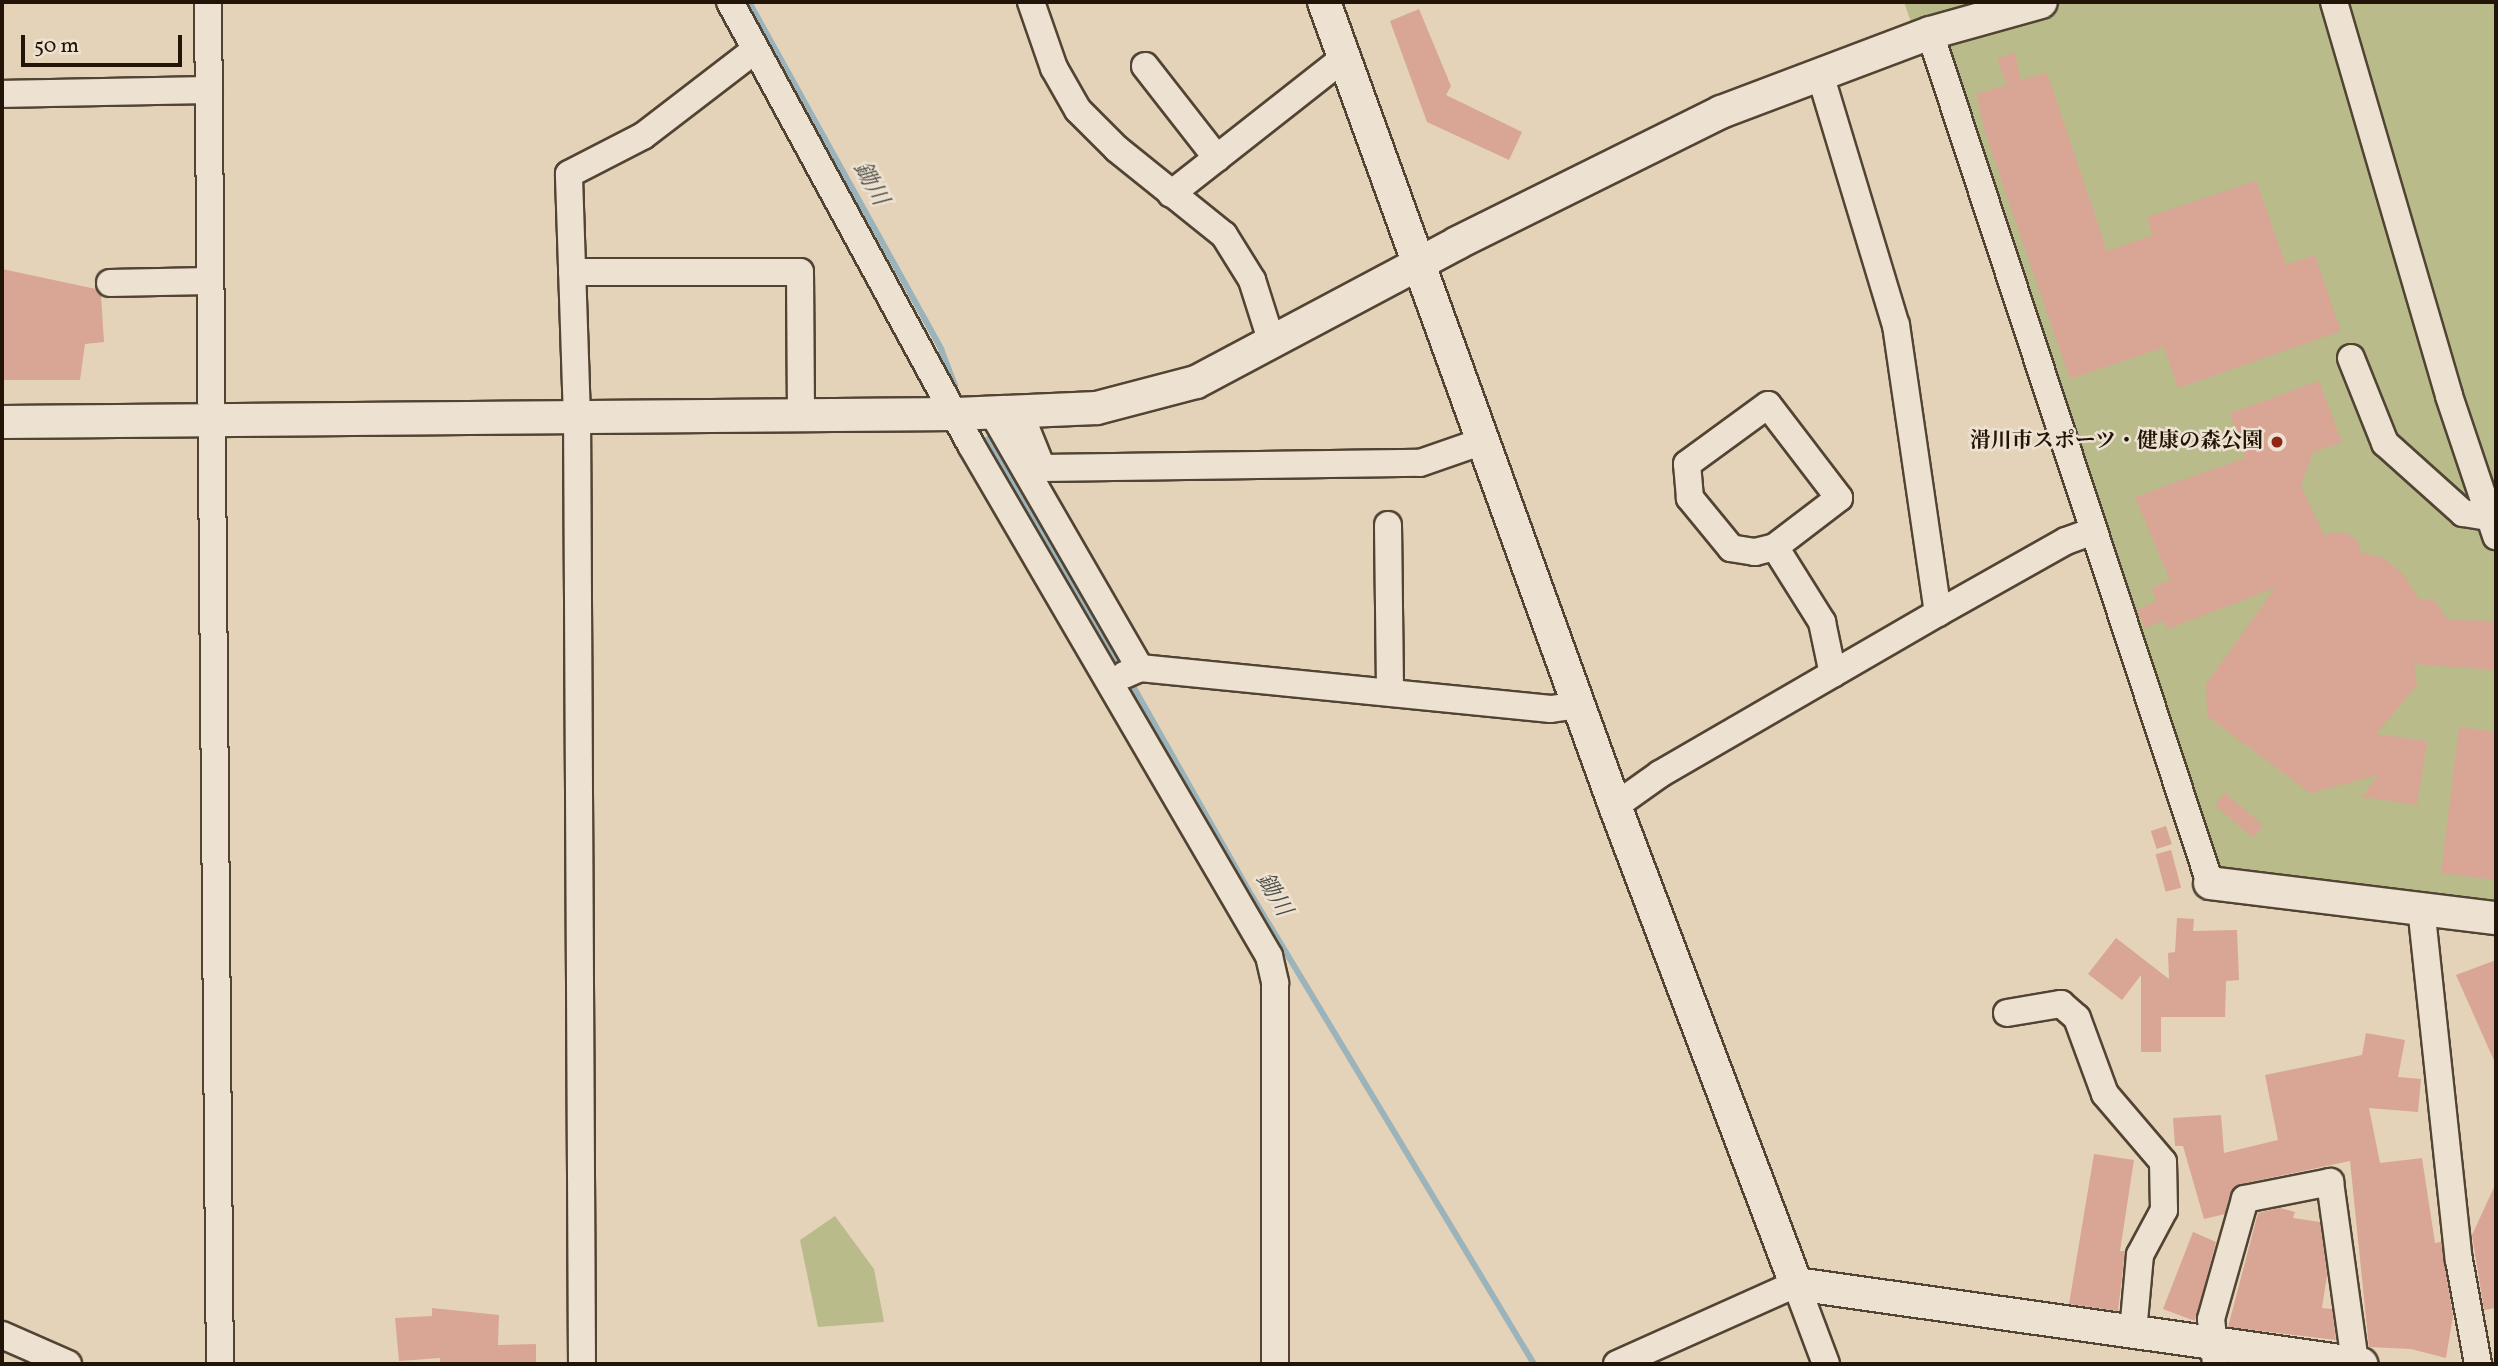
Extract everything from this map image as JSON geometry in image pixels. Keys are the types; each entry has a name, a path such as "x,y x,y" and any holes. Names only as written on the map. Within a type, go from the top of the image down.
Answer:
{"street":[{"path":"208,2 209,422 220,1364"},
{"path":"730,2 957,414 1125,675"},
{"path":"1031,2 1054,68 1078,110 1171,194 1224,235 1252,280 1272,343"},
{"path":"1324,2 1615,806 1826,1364"},
{"path":"2,422 801,416 957,414 1097,408 1196,382 1419,263 1721,112 1930,33 2041,2"},
{"path":"2334,2 2449,396 2494,524"},
{"path":"1930,33 2091,533 2210,883 2496,918"},
{"path":"582,1364 577,418 569,174 583,163 643,136 755,50"},
{"path":"1171,194 1344,58"},
{"path":"1145,66 1217,158"},
{"path":"1820,74 1896,325 1938,613"},
{"path":"2,93 209,90"},
{"path":"572,272 800,271 801,416"},
{"path":"110,283 209,281"},
{"path":"2351,358 2385,443 2463,513 2494,524"},
{"path":"1768,405 1839,498 1775,547 1755,552 1731,548 1690,498 1687,464 1768,405"},
{"path":"1006,412 1042,468 1420,463 1483,441"},
{"path":"1006,412 1125,675 1269,956 1275,983 1275,1364"},
{"path":"1388,525 1390,692"},
{"path":"1615,806 1660,774 1938,613 2066,541 2091,533"},
{"path":"1775,547 1822,622 1833,674"},
{"path":"1125,675 1390,692 1551,709 1578,705"},
{"path":"2421,907 2459,1259 2478,1364"},
{"path":"2007,1013 2062,1004 2077,1018 2105,1094 2163,1162 2164,1210 2140,1255 2133,1332"},
{"path":"1617,1364 1796,1284 2133,1332 2215,1354 2358,1364 2330,1182 2245,1199 2211,1319 2215,1354"},
{"path":"2,1335 68,1364"}],"green space":[{"name":"滑川市スポーツ・健康の森公園","path":"1904,2 2496,2 2496,914 2210,883"},
{"path":"835,1216 874,1269 884,1322 818,1327 800,1240"}],"building":[{"path":"1419,9 1451,86 1446,95 1522,132 1509,160 1427,122 1390,21"},
{"path":"2015,53 2021,80 2047,73 2107,251 2153,235 2147,217 2256,181 2286,265 2315,255 2341,331 2178,388 2164,347 2070,379 1985,132 1976,94 2007,85 1997,58"},
{"path":"2,269 96,289 101,296 104,342 85,344 80,380 2,380"},
{"path":"2319,381 2342,442 2313,452 2301,486 2324,535 2344,532 2358,541 2360,552 2383,558 2403,574 2420,600 2433,599 2448,620 2496,621 2496,670 2414,664 2417,685 2376,734 2427,741 2417,805 2362,797 2378,775 2310,793 2207,716 2206,684 2275,588 2167,629 2163,620 2145,628 2137,610 2156,601 2152,588 2170,580 2135,497 2245,458 2230,413"},
{"path":"2459,727 2496,732 2496,880 2441,873"},
{"path":"2225,793 2263,825 2253,837 2215,805"},
{"path":"2166,826 2172,844 2157,849 2151,831"},
{"path":"2171,850 2181,888 2166,892 2156,854"},
{"path":"2177,918 2194,919 2193,931 2237,930 2239,980 2226,981 2225,1017 2161,1017 2161,1052 2141,1052 2141,975 2122,1000 2088,974 2116,938 2169,979 2168,953 2175,952"},
{"path":"2496,960 2496,1065 2456,975"},
{"path":"2366,1033 2405,1040 2398,1077 2421,1079 2418,1112 2369,1108 2380,1163 2422,1158 2435,1243 2441,1242 2453,1316 2446,1358 2411,1349 2369,1347 2350,1161 2241,1184 2230,1194 2225,1214 2204,1219 2183,1146 2175,1146 2173,1118 2221,1115 2224,1153 2278,1140 2265,1075 2362,1055"},
{"path":"2094,1154 2134,1160 2120,1251 2125,1251 2118,1311 2069,1304"},
{"path":"2496,1183 2496,1308 2484,1310 2472,1235"},
{"path":"2280,1208 2295,1212 2293,1218 2320,1222 2327,1275 2322,1308 2332,1309 2336,1340 2228,1327 2258,1213"},
{"path":"2193,1232 2216,1242 2195,1321 2163,1309"},
{"path":"432,1308 499,1315 498,1345 536,1344 536,1364 440,1364 440,1358 399,1361 395,1318 432,1316"}],"waterway":[{"name":"鋤川","path":"749,2 941,349 955,385"},
{"name":"鋤川","path":"988,439 1124,670"},
{"name":"鋤川","path":"1129,679 1252,896 1534,1364"}],"place":[{"name":"滑川市スポーツ・健康の森公園","path":"2277,442"}]}
